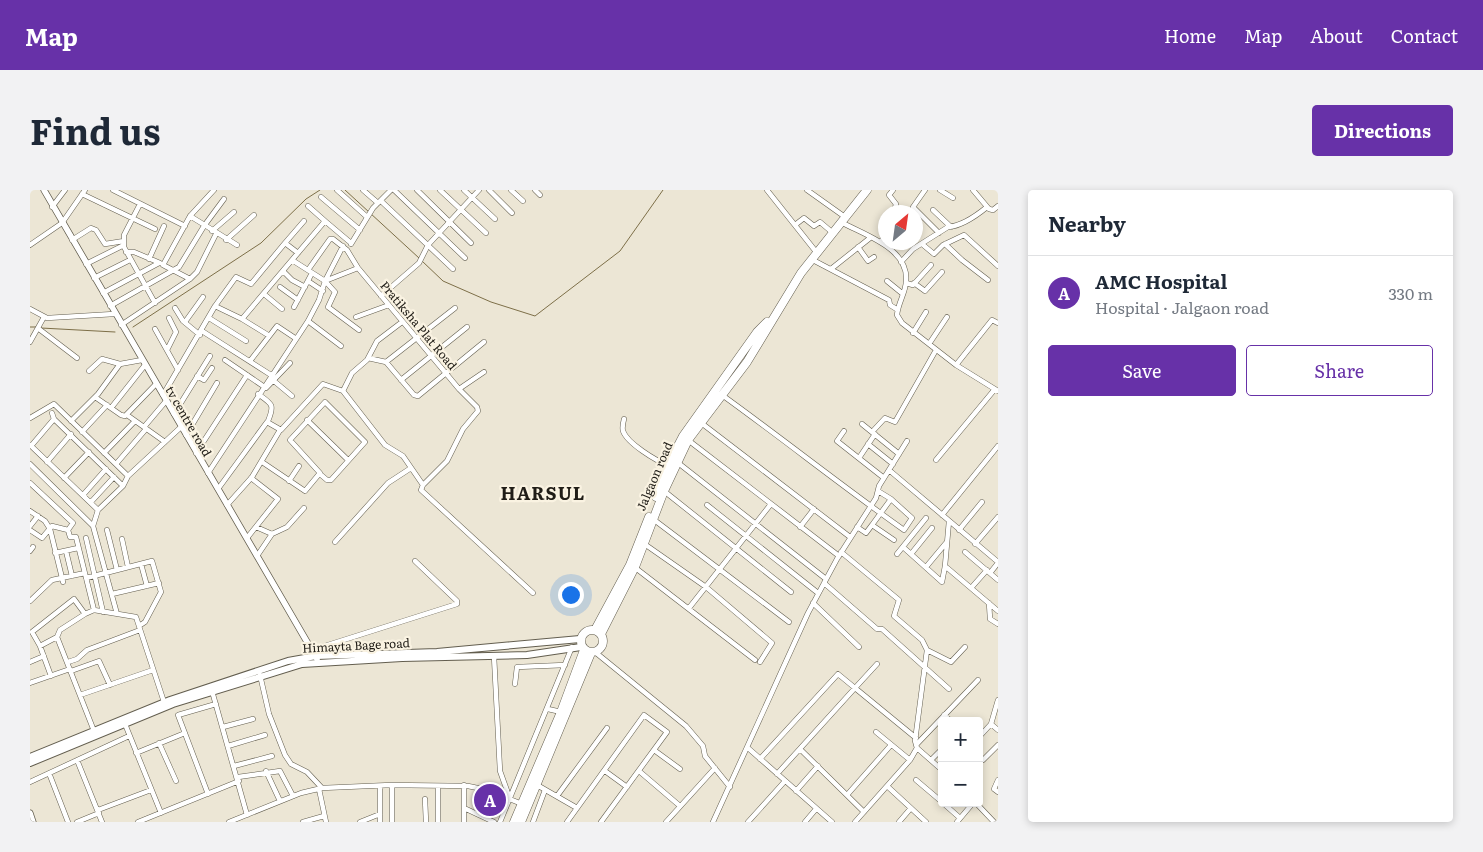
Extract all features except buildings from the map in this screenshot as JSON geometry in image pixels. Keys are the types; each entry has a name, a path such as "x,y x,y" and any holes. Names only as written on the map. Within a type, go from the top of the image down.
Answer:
{"highway":[{"name":"Jalgaon road","path":"642,542 664,491 672,462 721,394 747,362 771,319 817,253 867,190"},
{"name":"Jalgaon road","path":"586,648 602,645 598,632 633,566 672,462 695,418 757,332 771,319"},
{"path":"521,822 537,785 586,648 584,632 598,632"},
{"path":"514,822 586,648"}],"main road":[{"name":"tv centre road","path":"44,190 114,314 316,656"},
{"path":"30,763 211,688 260,675 316,656 494,656 527,655 572,647 586,648"},
{"name":"Himayta Bage road","path":"30,757 164,702 288,661 316,656 586,648"},
{"path":"30,814 33,822"}],"street":[{"path":"52,207 66,190"},
{"path":"113,190 185,226"},
{"path":"103,294 137,273 161,264 190,216 214,190"},
{"path":"337,190 368,215"},
{"path":"363,190 380,202 453,268"},
{"path":"417,190 472,243"},
{"path":"440,190 486,233"},
{"path":"464,190 495,219"},
{"path":"381,296 419,263 428,245 479,190"},
{"path":"489,190 512,214"},
{"path":"511,190 522,201"},
{"path":"535,190 540,195"},
{"path":"767,190 817,253"},
{"path":"807,190 843,220 870,238 878,241"},
{"path":"893,190 889,195 896,205"},
{"path":"925,190 913,207 939,233"},
{"path":"940,190 953,198"},
{"path":"208,473 263,386 308,321 323,291 325,281 345,248 351,243 368,215 390,191 465,258"},
{"path":"976,191 988,207 993,210 998,206"},
{"path":"30,245 62,223 84,192 155,229"},
{"path":"321,197 360,230"},
{"path":"110,306 175,271 224,199"},
{"path":"140,204 132,218 124,243 126,252 154,303"},
{"path":"308,206 351,243"},
{"path":"923,243 939,233 976,216 988,207"},
{"path":"933,210 951,227"},
{"path":"121,325 190,279 197,272 214,233 234,212"},
{"path":"226,240 254,215"},
{"path":"190,216 214,233 237,245"},
{"path":"794,224 804,218 814,226 820,222 833,233"},
{"path":"116,464 145,428 216,306 236,277 251,284 304,221"},
{"path":"242,319 325,221"},
{"path":"149,258 164,226"},
{"path":"72,240 91,228 96,230 105,244 124,243"},
{"path":"923,245 934,254 945,244 965,236 998,266"},
{"path":"831,269 870,238"},
{"path":"294,307 308,281 310,272 330,239 345,248"},
{"path":"86,264 124,243"},
{"path":"285,243 298,253"},
{"path":"945,244 988,280"},
{"path":"858,247 868,261 874,257"},
{"name":"Pratiksha Plat Road","path":"345,248 358,268 417,340 459,389 478,407 478,411 463,429 447,461 423,485"},
{"path":"889,250 901,262 906,283 898,310 899,319 913,333 956,365 997,390 936,460"},
{"path":"901,262 912,250"},
{"path":"126,252 134,252 149,258 190,279"},
{"path":"94,278 130,260"},
{"path":"292,260 325,281 335,292 328,306 359,330"},
{"path":"812,260 874,291 889,300 890,306 898,310"},
{"path":"906,283 912,285 931,265"},
{"path":"325,281 358,268"},
{"path":"283,271 292,280 305,286"},
{"path":"914,283 924,291 942,272"},
{"path":"308,281 323,291"},
{"path":"886,281 903,294"},
{"path":"280,287 298,300"},
{"path":"264,294 282,309"},
{"path":"185,322 203,297"},
{"path":"356,317 389,305"},
{"path":"216,306 242,319 268,336"},
{"path":"175,308 185,322 271,374"},
{"path":"386,362 417,340 454,308"},
{"path":"30,309 44,317 114,314"},
{"path":"913,333 926,312"},
{"path":"30,342 39,329 44,317"},
{"path":"929,344 947,317"},
{"path":"167,350 176,332 169,318"},
{"path":"209,318 246,340"},
{"path":"956,365 992,320 998,322"},
{"path":"308,321 341,346"},
{"path":"342,390 352,373 368,358 377,341 402,322"},
{"path":"250,361 277,326 295,338"},
{"path":"402,380 467,327"},
{"path":"39,329 76,358"},
{"path":"155,329 178,370"},
{"path":"368,358 386,362 414,395 418,396 484,342"},
{"path":"858,458 873,433 885,418 894,422 936,350"},
{"path":"174,414 210,356"},
{"path":"89,371 102,359 120,364 144,363"},
{"path":"225,360 267,388 290,363"},
{"path":"82,432 109,407 144,363"},
{"path":"71,421 96,397 120,364"},
{"path":"197,376 204,380 212,368"},
{"path":"459,389 484,372"},
{"path":"196,453 247,375"},
{"path":"274,381 292,396"},
{"path":"186,435 217,383"},
{"path":"127,415 156,384"},
{"path":"227,505 251,478 280,430 323,384 342,390 386,446 403,456 423,485 422,493 533,594"},
{"path":"218,489 268,421 273,408 270,403 258,394"},
{"path":"721,394 904,530 912,518 878,491"},
{"path":"96,397 121,415 127,415 165,442"},
{"path":"324,402 364,441 348,460 330,481 320,474 290,440 324,402"},
{"path":"30,418 54,404 128,476"},
{"path":"52,414 54,419 123,486"},
{"path":"54,419 30,446 98,510"},
{"path":"624,419 622,430 627,438 660,463 672,462 756,523 825,581 877,629 882,629 949,689"},
{"path":"307,420 348,460"},
{"path":"104,453 135,421"},
{"path":"268,421 280,430"},
{"path":"700,422 850,537"},
{"path":"862,424 899,454"},
{"path":"93,526 98,510 123,486 128,476 182,428"},
{"path":"844,431 837,441 884,478"},
{"path":"47,462 71,434"},
{"path":"688,440 800,527 840,554 899,600 894,616 922,640 927,650 916,746 938,766"},
{"path":"713,822 818,593 850,537 871,506 884,478 907,441"},
{"path":"868,444 893,464"},
{"path":"942,515 998,446"},
{"path":"64,478 89,452"},
{"path":"262,462 305,491 320,474"},
{"path":"30,464 93,526 117,614"},
{"path":"289,481 299,466"},
{"path":"335,542 388,483 411,468"},
{"path":"83,495 106,469"},
{"path":"889,470 998,562 971,588"},
{"path":"91,502 114,477"},
{"path":"247,538 278,499 251,478"},
{"path":"30,483 73,523"},
{"path":"30,491 34,487"},
{"path":"664,491 791,592"},
{"path":"857,527 866,533 890,500"},
{"path":"959,530 982,502"},
{"path":"689,608 771,504"},
{"path":"707,505 818,593"},
{"path":"257,556 272,534 287,527 304,508"},
{"path":"800,527 814,509"},
{"path":"30,511 38,516 50,529 62,580"},
{"path":"68,530 80,515"},
{"path":"30,526 38,516"},
{"path":"975,544 998,517"},
{"path":"897,554 926,518"},
{"path":"653,519 789,622"},
{"path":"903,547 942,582 948,521"},
{"path":"30,530 42,538 52,526 68,530"},
{"path":"872,526 894,540"},
{"path":"256,527 272,534"},
{"path":"912,554 932,528"},
{"path":"68,530 70,537 76,537 94,610"},
{"path":"107,530 117,570"},
{"path":"86,538 103,612"},
{"path":"122,539 128,567"},
{"path":"642,542 706,587 772,643 760,662"},
{"path":"926,567 947,542"},
{"path":"56,553 78,548"},
{"path":"66,550 72,576"},
{"path":"965,552 998,580"},
{"path":"30,601 52,580 62,580 72,576 96,576 152,561 159,583 160,594 144,623 139,628 87,650 78,658 68,662"},
{"path":"316,656 457,604 458,600 415,561"},
{"path":"141,564 147,586"},
{"path":"633,566 755,660"},
{"path":"945,566 998,610"},
{"path":"112,594 159,583"},
{"path":"51,676 40,646 31,632 74,600 84,614"},
{"path":"813,603 859,647"},
{"path":"989,603 990,619 998,624"},
{"path":"40,646 57,637 60,630 84,614 94,610 136,617 164,702"},
{"path":"57,637 94,731"},
{"path":"500,822 572,647"},
{"path":"927,650 951,662 965,647"},
{"path":"586,648 686,726 703,746 705,756 730,787"},
{"path":"30,662 44,656"},
{"path":"494,656 500,771 510,799"},
{"path":"30,682 100,661 110,684"},
{"path":"777,774 877,664"},
{"path":"516,684 517,667 565,665"},
{"path":"80,695 153,670"},
{"path":"760,759 838,674 916,738"},
{"path":"260,675 269,714 285,754 291,764 307,772 321,789 326,822"},
{"path":"855,822 910,760 916,746 978,680"},
{"path":"211,688 247,815"},
{"path":"983,732 991,724 998,700"},
{"path":"208,794 178,715 216,704"},
{"path":"548,708 561,712"},
{"path":"568,822 643,715 668,731 601,822"},
{"path":"223,727 253,719"},
{"path":"125,724 161,813"},
{"path":"991,724 998,730"},
{"path":"557,796 607,728"},
{"path":"876,732 910,760"},
{"path":"136,753 185,733"},
{"path":"538,733 550,738"},
{"path":"228,746 265,734"},
{"path":"30,782 129,736"},
{"path":"159,743 176,781"},
{"path":"847,795 891,745"},
{"path":"983,760 998,745"},
{"path":"748,748 832,822"},
{"path":"800,749 864,812"},
{"path":"654,750 680,769"},
{"path":"931,760 938,753"},
{"path":"234,766 272,756"},
{"path":"77,760 102,822"},
{"path":"796,791 818,766"},
{"path":"666,822 714,768"},
{"path":"138,822 208,794 238,779 266,771 282,771 293,796"},
{"path":"266,771 280,801"},
{"path":"605,771 627,787"},
{"path":"639,771 680,806"},
{"path":"48,773 68,822"},
{"path":"916,780 938,799"},
{"path":"998,780 994,789 998,792"},
{"path":"751,821 785,781"},
{"path":"230,822 293,796 321,789 392,785 464,786 487,790 522,804"},
{"path":"392,785 392,822"},
{"path":"537,785 578,808"},
{"path":"380,786 380,822"},
{"path":"438,786 438,822"},
{"path":"464,786 464,822"},
{"path":"887,786 926,822"},
{"path":"77,822 151,790"},
{"path":"533,822 545,790"},
{"path":"426,799 426,822"},
{"path":"946,807 959,820 970,807"},
{"path":"978,807 991,821"},
{"path":"464,808 494,822"},
{"path":"899,822 911,808"},
{"path":"805,822 816,809"},
{"path":"360,822 380,814"},
{"path":"304,822 324,816"}],"waterway":[{"path":"133,327 261,243 306,199 320,190"},
{"path":"345,190 419,258"},
{"path":"422,261 443,281 491,302 535,316 620,251 663,190"},
{"path":"30,327 37,327"},
{"path":"41,328 115,332"}],"place":[{"name":"AMC Hospital","path":"490,800"}],"district":[{"name":"HARSUL","path":"543,492"}]}
